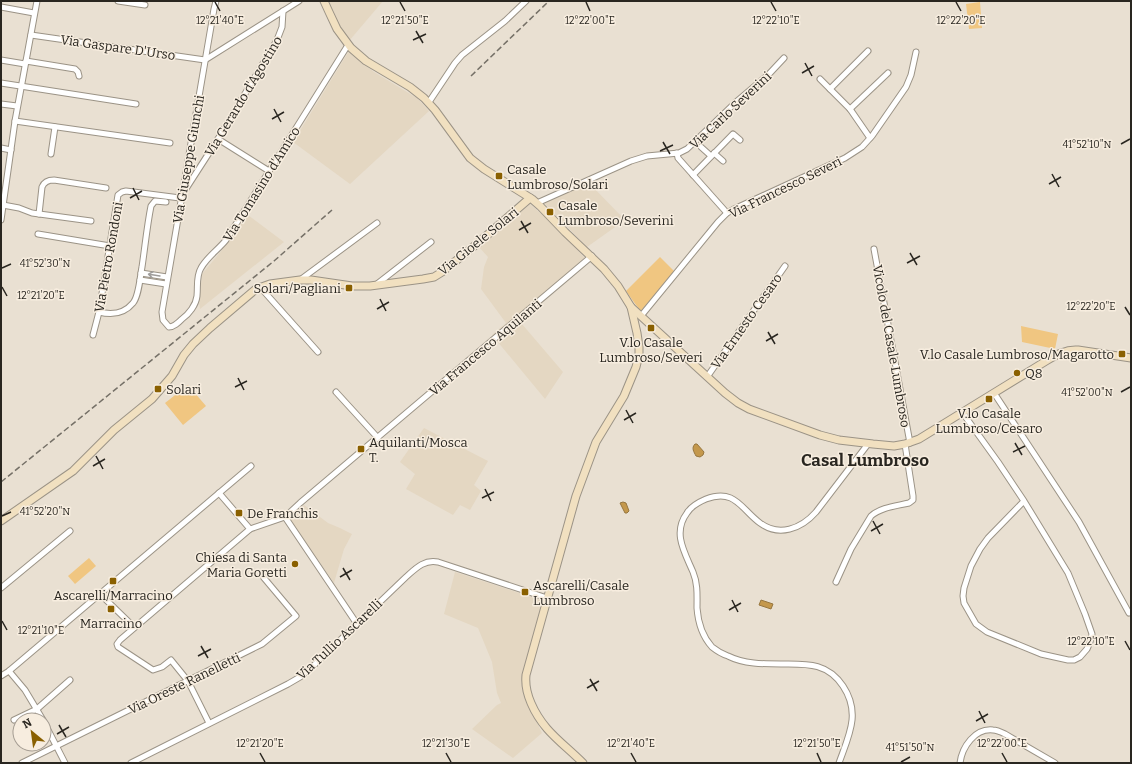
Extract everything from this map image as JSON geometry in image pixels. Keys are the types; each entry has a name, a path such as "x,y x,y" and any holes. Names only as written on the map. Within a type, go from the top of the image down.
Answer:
{"street":[{"path":"1,220 3,185 11,150 17,106 36,1"},
{"path":"118,1 145,5"},
{"name":"Via Giuseppe Giunchi","path":"162,317 180,198 216,1"},
{"path":"205,60 299,1"},
{"path":"324,1 334,22 348,45 366,61 410,87 429,102 470,158 484,169 530,198 549,214 565,232 592,256 606,272 631,307 639,347 636,368 624,396 590,456 547,598 525,679 527,691 535,711 545,727 559,742 583,763"},
{"path":"429,102 462,55 505,21 526,1"},
{"path":"1,7 34,13"},
{"name":"Via Gerardo d'Agostino","path":"180,198 278,40 282,27 283,11"},
{"name":"Via Gaspare D'Urso","path":"31,35 205,60"},
{"name":"Via Tomasino d'Amico","path":"162,317 167,326 171,327 182,320 189,311 196,299 197,278 200,269 210,256 226,240 348,45"},
{"path":"830,89 868,51"},
{"name":"Via Francesco Severi","path":"641,316 727,213 850,156 862,147 870,138 907,84 911,75 916,52"},
{"name":"Via Carlo Severini","path":"537,203 636,159 677,153 685,150 735,103 769,74 784,58"},
{"path":"1,60 75,69 79,76"},
{"path":"850,109 888,73"},
{"path":"820,79 850,109 870,138"},
{"path":"1,83 136,104"},
{"path":"1,104 17,106"},
{"path":"15,121 170,143"},
{"path":"51,154 55,127"},
{"path":"693,175 733,134 740,140"},
{"path":"218,139 269,171"},
{"path":"701,147 723,162"},
{"path":"1,148 11,150"},
{"path":"677,153 678,158 727,213"},
{"path":"39,214 42,187 44,183 49,180 106,188"},
{"name":"Via Pietro Rondoni","path":"94,335 118,195 127,191 180,198"},
{"name":"Via Gioele Solari","path":"1,521 72,471 116,428 152,399 169,380 193,344 248,295 260,287 278,282 300,280 311,280 352,286 375,286 425,279 438,275 530,198"},
{"path":"99,312 114,314 127,309 133,303 137,296 140,280 151,205 155,202 166,202"},
{"path":"3,205 39,214 91,221"},
{"path":"300,280 377,223"},
{"path":"38,234 110,246"},
{"path":"375,286 431,242"},
{"name":"Vicolo del Casale Lumbroso","path":"874,249 908,444"},
{"name":"Via Francesco Aquilanti","path":"188,681 171,660 162,667 153,670 118,647 117,644 134,627 250,529 285,517 592,256"},
{"name":"Via Ernesto Cesaro","path":"707,377 785,266"},
{"path":"141,273 168,277"},
{"path":"140,280 166,284"},
{"path":"260,287 318,352"},
{"name":"Vicolo del Casale Lumbroso","path":"631,307 707,377 735,401 745,407 760,414 820,435 842,441 868,444 891,446 908,444 1050,358 1069,350 1081,350 1131,358"},
{"path":"336,392 378,438"},
{"path":"994,393 1079,522 1129,613"},
{"path":"962,412 1024,501 1067,571 1091,632 1091,637 1087,648 1080,657 1074,660 1041,654 986,632 976,624 964,603 964,588 971,566 980,549 988,538 1024,501"},
{"path":"839,763 853,718 850,699 842,684 832,673 819,666 804,664 743,662 722,654 714,649 706,639 700,624 697,583 682,548 680,533 684,517 691,508 704,500 718,496 735,500 758,522 770,528 784,530 797,527 816,512 868,444"},
{"path":"836,582 851,549 871,516 881,510 909,503 913,500 914,496 908,444"},
{"path":"1,676 9,671 251,466"},
{"path":"219,493 250,529"},
{"path":"285,517 357,624"},
{"path":"1,588 70,531"},
{"name":"Via Tullio Ascarelli","path":"131,763 300,677 409,574 419,566 429,561 438,562 547,598"},
{"name":"Via Oreste Ranelletti","path":"22,763 262,644 296,616 264,578"},
{"path":"100,594 134,627"},
{"path":"9,671 26,690 38,712"},
{"path":"31,712 37,709 70,680"},
{"path":"188,681 209,724"},
{"path":"960,763 962,753 970,741 980,732 986,730 997,730 1055,763"},
{"path":"52,738 64,763"}],"shaded area":[{"path":"328,1 383,1 349,41 331,10"},
{"path":"980,2 982,28 969,29 966,4"},
{"path":"349,51 374,72 417,98 429,111 350,184 293,142"},
{"path":"588,182 625,220 587,247 544,203"},
{"path":"530,204 554,225 585,258 516,317 563,372 545,399 492,335 506,323 481,289 484,267 488,257 478,246"},
{"path":"248,215 284,242 200,309 199,301 202,274"},
{"path":"660,257 674,271 641,311 626,291"},
{"path":"1021,326 1058,334 1055,349 1022,342"},
{"path":"188,385 206,406 183,425 165,403"},
{"path":"424,428 488,461 474,485 481,491 470,510 460,505 453,515 406,489 415,474 400,462"},
{"path":"697,444 704,452 700,457 696,456 694,452 693,447"},
{"path":"620,503 626,503 629,511 627,513 625,513"},
{"path":"304,505 328,523 352,534 344,549 334,583 289,518"},
{"path":"89,558 96,566 75,584 68,576"},
{"path":"455,572 544,601 524,667 522,682 526,699 542,733 513,758 472,729 501,703 497,693 492,662 478,628 444,614"},
{"path":"761,600 773,604 771,609 759,605"}],"railway":[{"path":"471,76 549,1"},
{"path":"1,482 274,261 332,210"}],"place":[{"name":"Casale Lumbroso/Solari","path":"499,176"},
{"name":"Casale Lumbroso/Severini","path":"550,212"},
{"name":"Solari/Pagliani","path":"349,288"},
{"name":"V.lo Casale Lumbroso/Severi","path":"651,328"},
{"name":"V.lo Casale Lumbroso/Magarotto","path":"1122,354"},
{"name":"Q8","path":"1017,373"},
{"name":"Solari","path":"158,389"},
{"name":"V.lo Casale Lumbroso/Cesaro","path":"989,399"},
{"name":"Aquilanti/Mosca T.","path":"361,449"},
{"name":"De Franchis","path":"239,513"},
{"name":"Chiesa di Santa Maria Goretti","path":"295,564"},
{"name":"Ascarelli/Marracino","path":"113,581"},
{"name":"Ascarelli/Casale Lumbroso","path":"525,592"},
{"name":"Marracino","path":"111,609"}],"district":[{"name":"Casal Lumbroso","path":"865,460"}]}
